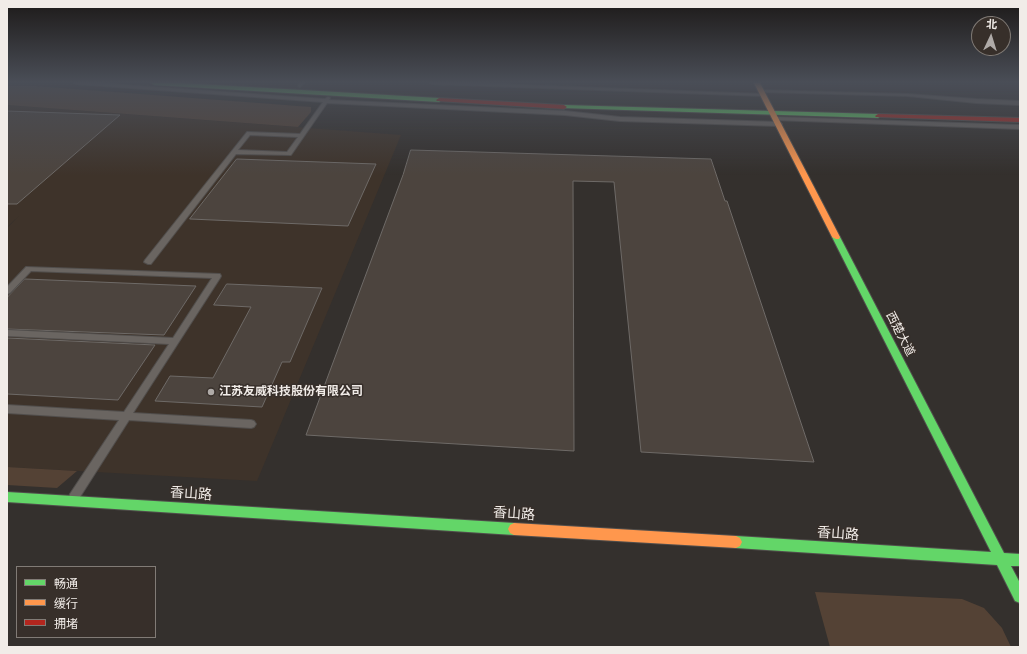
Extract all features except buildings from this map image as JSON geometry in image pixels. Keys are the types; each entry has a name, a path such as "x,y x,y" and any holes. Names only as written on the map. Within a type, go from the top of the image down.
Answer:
{"main road":[{"path":"716,114 775,116 1020,120"},
{"path":"740,114 775,116 1020,114"},
{"name":"西楚大道","path":"775,116 1020,596"},
{"name":"香山路","path":"7,497 1020,560"}],"lane":[{"path":"234,152 288,154 317,114"},
{"path":"577,114 620,119 775,116 1020,127"},
{"path":"148,262 249,133 302,136"},
{"path":"7,292 29,269 218,276 72,500"},
{"path":"7,333 175,342"},
{"path":"7,409 251,424"}],"shaded area":[{"path":"7,114 119,114 401,135 257,481 7,467 7,228 19,216 7,227"},
{"path":"120,114 310,114 298,127"},
{"path":"7,467 77,471 57,488 7,485"},
{"path":"815,592 962,599 984,608 1002,628 1011,647 830,647"}],"traffic: fast":[{"path":"791,114 878,116"},
{"path":"836,237 1020,596"},
{"path":"7,497 514,529"},
{"path":"736,542 1020,560"}],"traffic: slow":[{"path":"773,114 836,237"},
{"path":"514,529 736,542"}],"traffic: jam":[{"path":"878,116 1020,120"}],"place":[{"name":"江苏友威科技股份有限公司","path":"211,392"}]}
